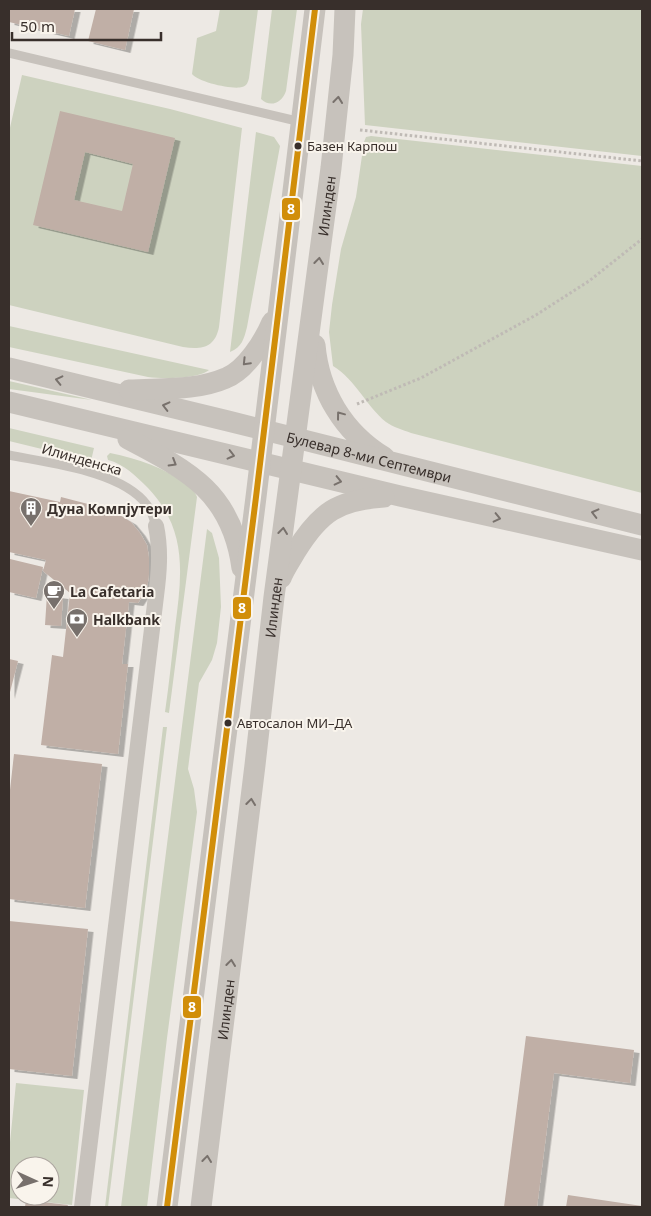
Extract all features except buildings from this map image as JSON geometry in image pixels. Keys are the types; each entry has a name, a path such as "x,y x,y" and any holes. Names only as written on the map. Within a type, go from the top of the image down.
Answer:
{"street":[{"path":"167,1207 315,9"},
{"name":"Илинден","path":"201,1207 274,597 331,168 343,55 345,9"},
{"path":"107,391 210,384 228,378 258,349 269,330 279,306"},
{"path":"313,310 317,367 329,399 344,421 374,451 404,466"},
{"name":"Булевар 8-ми Септември","path":"9,368 642,525"},
{"path":"9,402 400,496 642,550"},
{"path":"99,424 178,466 196,479 212,495 224,512 236,538 244,594"},
{"path":"274,597 282,574 311,528 321,518 341,506 357,501 400,496"},
{"path":"82,1207 156,596 160,557 156,526"}],"lane":[{"path":"9,53 301,122"},
{"name":"Илинденска","path":"9,454 79,470 115,481 136,493 147,505 156,526"}],"path":[{"path":"360,130 642,161"},
{"path":"349,407 421,378 536,315 588,281 642,239"}],"green space":[{"path":"220,9 258,9 249,78 246,85 242,87 216,85 201,80 192,74 197,38 216,31"},
{"path":"272,9 297,9 286,91 282,99 272,104 261,99"},
{"path":"363,9 642,9 642,156 365,125 361,24"},
{"path":"22,75 170,109 242,128 219,327 211,343 201,348 183,347 9,305 9,132"},
{"path":"256,132 274,137 280,146 247,327 242,342 230,352"},
{"path":"371,136 642,166 642,493 398,428 379,416 348,378 333,366 329,332 341,249 356,197 364,142 366,137"},
{"path":"9,326 209,370 189,377 148,377 9,347"},
{"path":"9,381 92,400 9,389"},
{"path":"9,428 94,448 91,461 9,441"},
{"path":"110,453 141,461 169,473 187,485 197,497 169,713 165,712 180,571 176,537 170,520 161,504 148,488 125,467 108,460 107,456"},
{"path":"207,529 212,533 219,558 221,607 217,643 212,660 199,683 188,769 194,789 197,812 147,1207 121,1207"},
{"path":"163,727 167,727 108,1207 105,1207"},
{"path":"16,1083 84,1090 72,1205 60,1204 60,1156 10,1156 9,1198 9,1152"}],"transit line":[{"name":"8","path":"167,1207 315,9"}],"place":[{"name":"Базен Карпош","path":"298,146"},
{"name":"Дуна Компјутери","path":"31,527"},
{"name":"La Cafetaria","path":"54,610"},
{"name":"Halkbank","path":"77,638"},
{"name":"Автосалон МИ–ДА","path":"228,723"}]}
